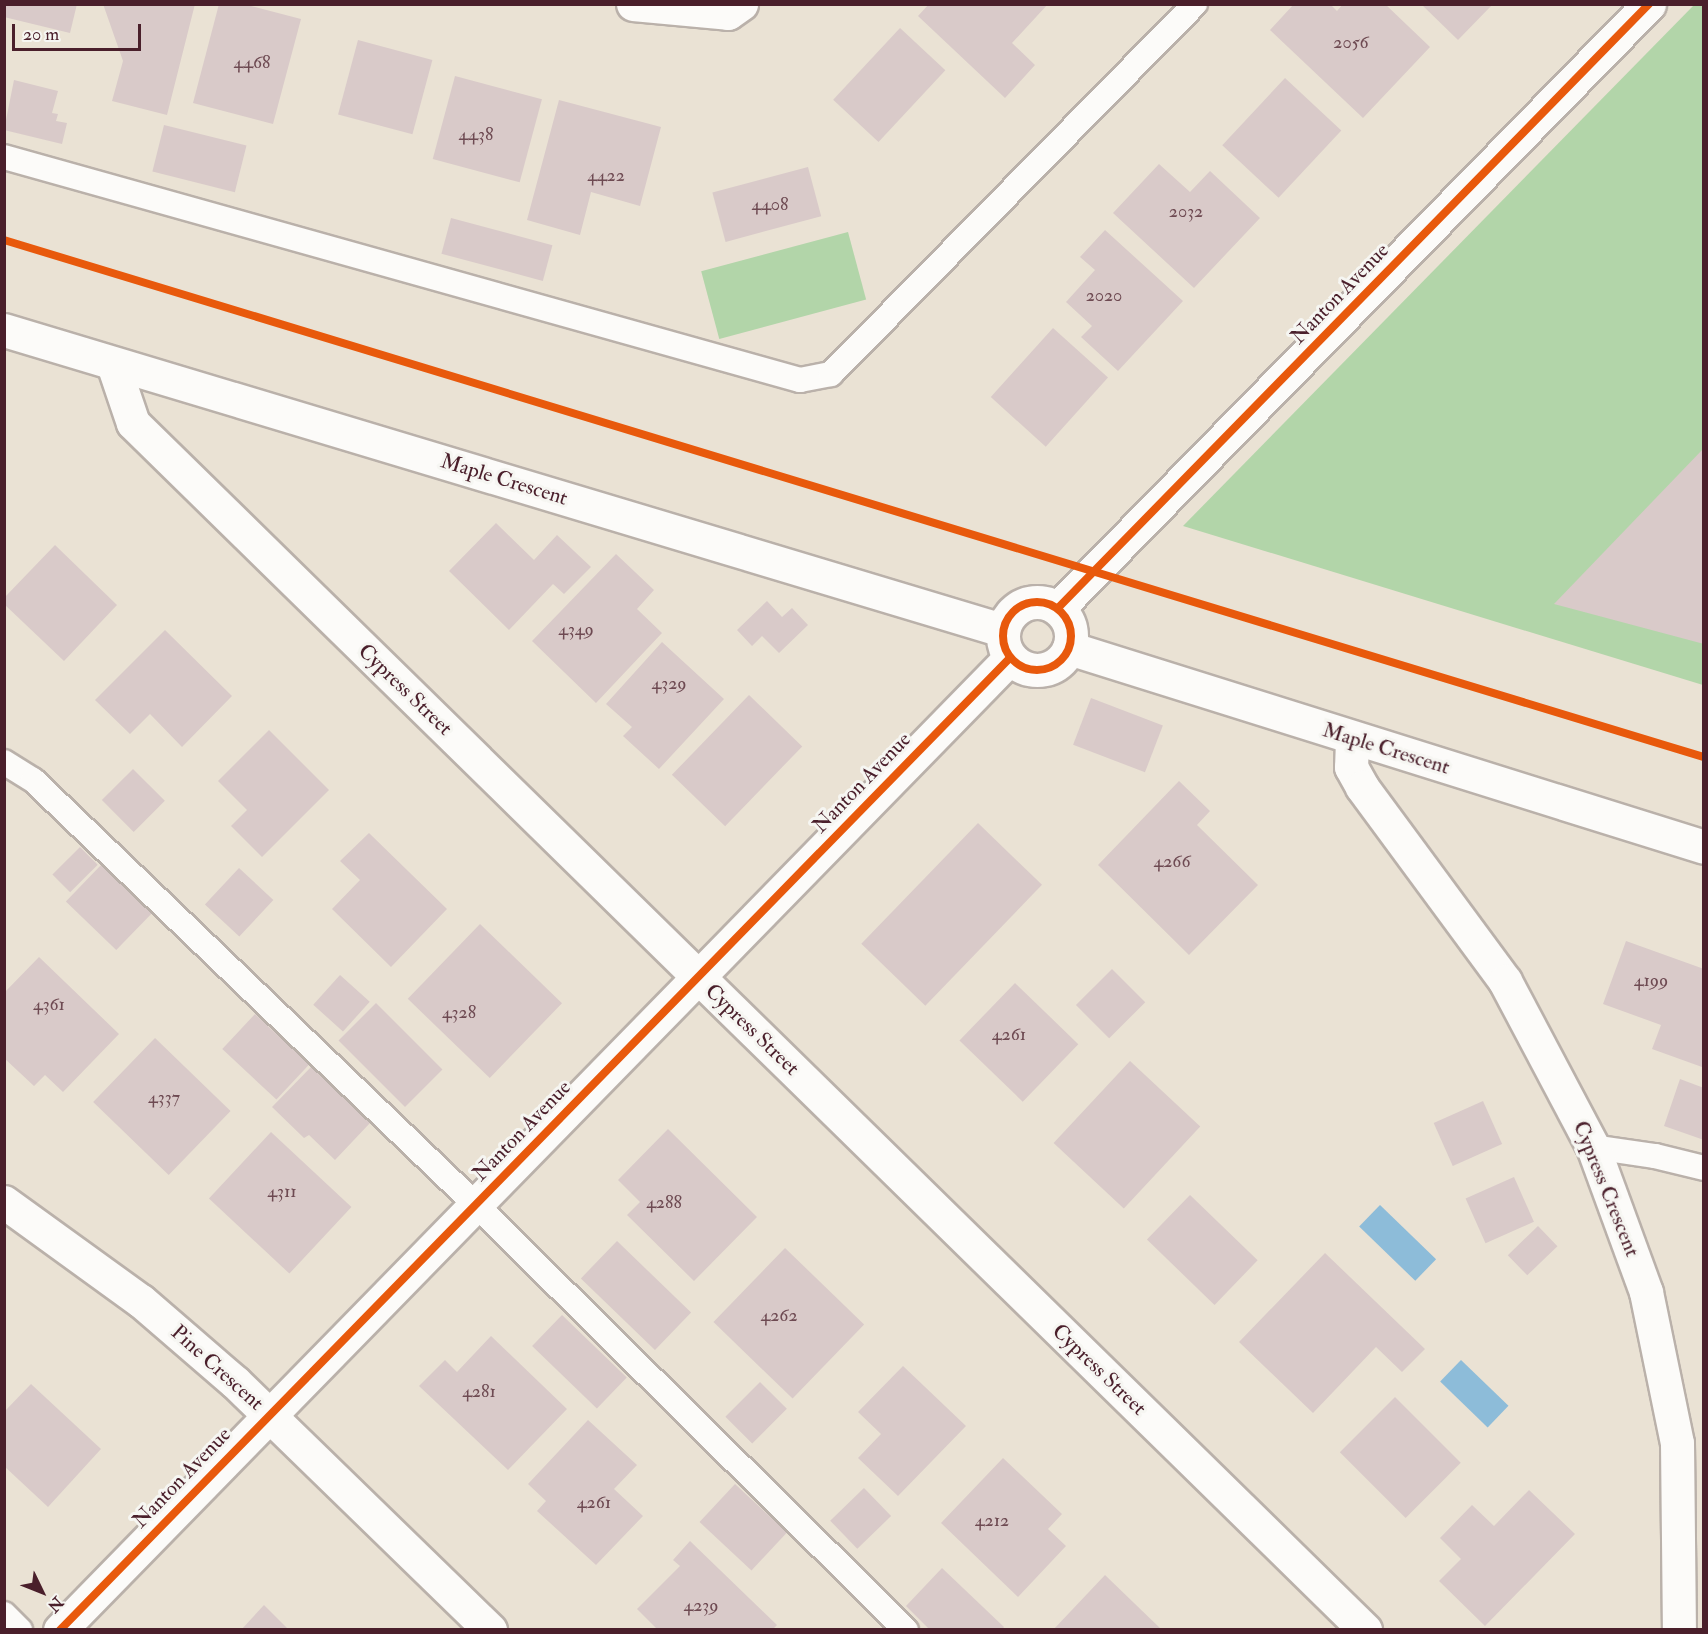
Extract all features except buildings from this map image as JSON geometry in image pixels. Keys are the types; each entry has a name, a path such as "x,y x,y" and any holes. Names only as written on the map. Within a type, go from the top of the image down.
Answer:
{"street":[{"path":"633,4 734,9"},
{"name":"Nanton Avenue","path":"1058,608 1648,4"},
{"name":"Maple Crescent","path":"4,330 1006,644"},
{"name":"Cypress Street","path":"113,364 133,423 1365,1629"},
{"path":"1036,601 1058,608 1070,626 1069,648 1053,666 1042,670 1030,670 1006,644 1006,619 1024,603 1036,601"},
{"name":"Nanton Avenue","path":"60,1629 698,977 1006,644"},
{"name":"Maple Crescent","path":"1069,648 1352,740 1704,847"},
{"name":"Cypress Crescent","path":"1352,740 1351,767 1362,788 1505,981 1593,1147 1646,1292 1677,1443 1679,1629"},
{"name":"Pine Crescent","path":"4,1202 141,1301 269,1414 490,1629"}],"lane":[{"path":"4,157 800,380 831,374 1195,4"},
{"path":"4,762 33,780 475,1204 906,1629"},
{"path":"1593,1147 1654,1156 1704,1168"},
{"path":"4,1614 20,1629"}],"green space":[{"path":"1694,5 1703,5 1703,685 1183,526"},
{"path":"848,232 866,300 719,339 701,271"}],"water":[{"path":"1380,1205 1436,1259 1415,1281 1359,1227"},
{"path":"1461,1360 1508,1406 1488,1427 1440,1382"}],"cycle path":[{"path":"1058,608 1649,4"},
{"path":"4,240 1704,757"},
{"path":"1030,602 1044,602 1056,607 1066,617 1071,636 1066,655 1056,665 1044,670 1030,670 1018,665 1008,655 1003,643 1003,629 1008,617 1018,607 1030,602"},
{"path":"60,1630 1010,658"}]}
